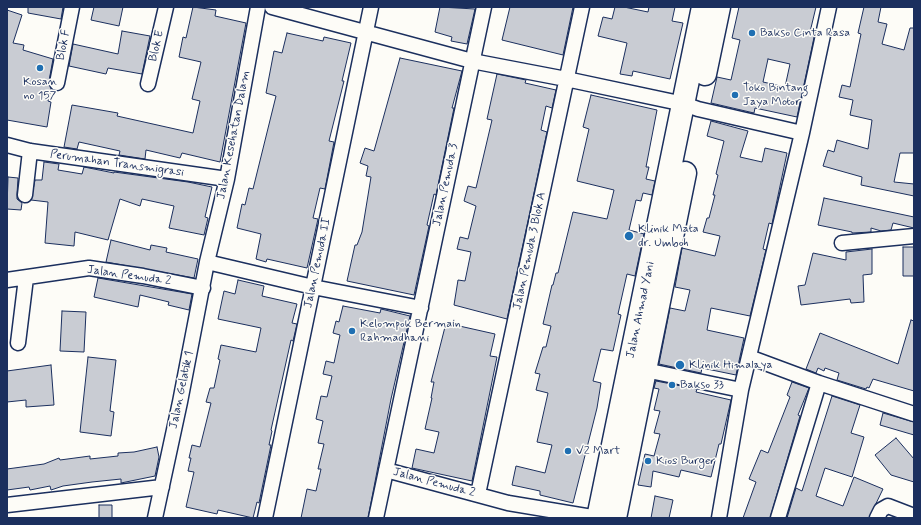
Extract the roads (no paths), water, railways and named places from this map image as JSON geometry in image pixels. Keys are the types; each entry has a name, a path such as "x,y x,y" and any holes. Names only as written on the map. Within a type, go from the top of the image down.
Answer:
{"main road":[{"name":"Jalan Ahmad Yani","path":"615,518 645,370 691,107 703,7"},
{"name":"Jalan Ahmad Yani","path":"598,518 691,107 719,7"}],"street":[{"name":"Blok F","path":"57,83 72,7"},
{"name":"Blok E","path":"148,84 166,7"},
{"name":"Jalan Kesehatan Dalam","path":"207,262 227,179 258,7"},
{"path":"272,7 472,61 566,79 802,133"},
{"name":"Jalan Pemuda II","path":"265,518 371,7"},
{"name":"Jalan Pemuda 3","path":"421,308 484,7"},
{"name":"Jalan Pemuda 3 Blok A","path":"478,494 582,7"},
{"path":"719,518 741,390 802,133 829,7"},
{"name":"Perumahan Transmigrasi","path":"7,145 30,152 227,179"},
{"path":"25,195 30,152"},
{"path":"842,243 914,236"},
{"path":"207,262 421,308"},
{"name":"Jalan Gelatik 1","path":"155,518 203,288 207,262"},
{"name":"Jalan Pemuda 2","path":"7,280 89,268 143,276 203,288"},
{"path":"18,343 26,278"},
{"name":"Jalan Pemuda 2","path":"421,308 386,470 508,503 598,518"},
{"path":"749,357 819,383 914,414"},
{"path":"645,370 741,390"},
{"path":"778,518 819,383"},
{"path":"376,518 386,470"},
{"path":"7,504 162,487"},
{"path":"877,518 881,510 888,506 914,516"}],"place":[{"name":"Bakso Cinta Rasa","path":"752,33"},
{"name":"Kosan no 157","path":"40,68"},
{"name":"Toko Bintang Jaya Motor","path":"735,95"},
{"name":"Klinik Mata dr. Umboh","path":"629,236"},
{"name":"Kelompok Bermain Rahmadhani","path":"352,331"},
{"name":"Klinik Himalaya","path":"680,365"},
{"name":"Bakso 33","path":"672,385"},
{"name":"V2 Mart","path":"568,451"},
{"name":"Kios Burger","path":"648,461"}]}
